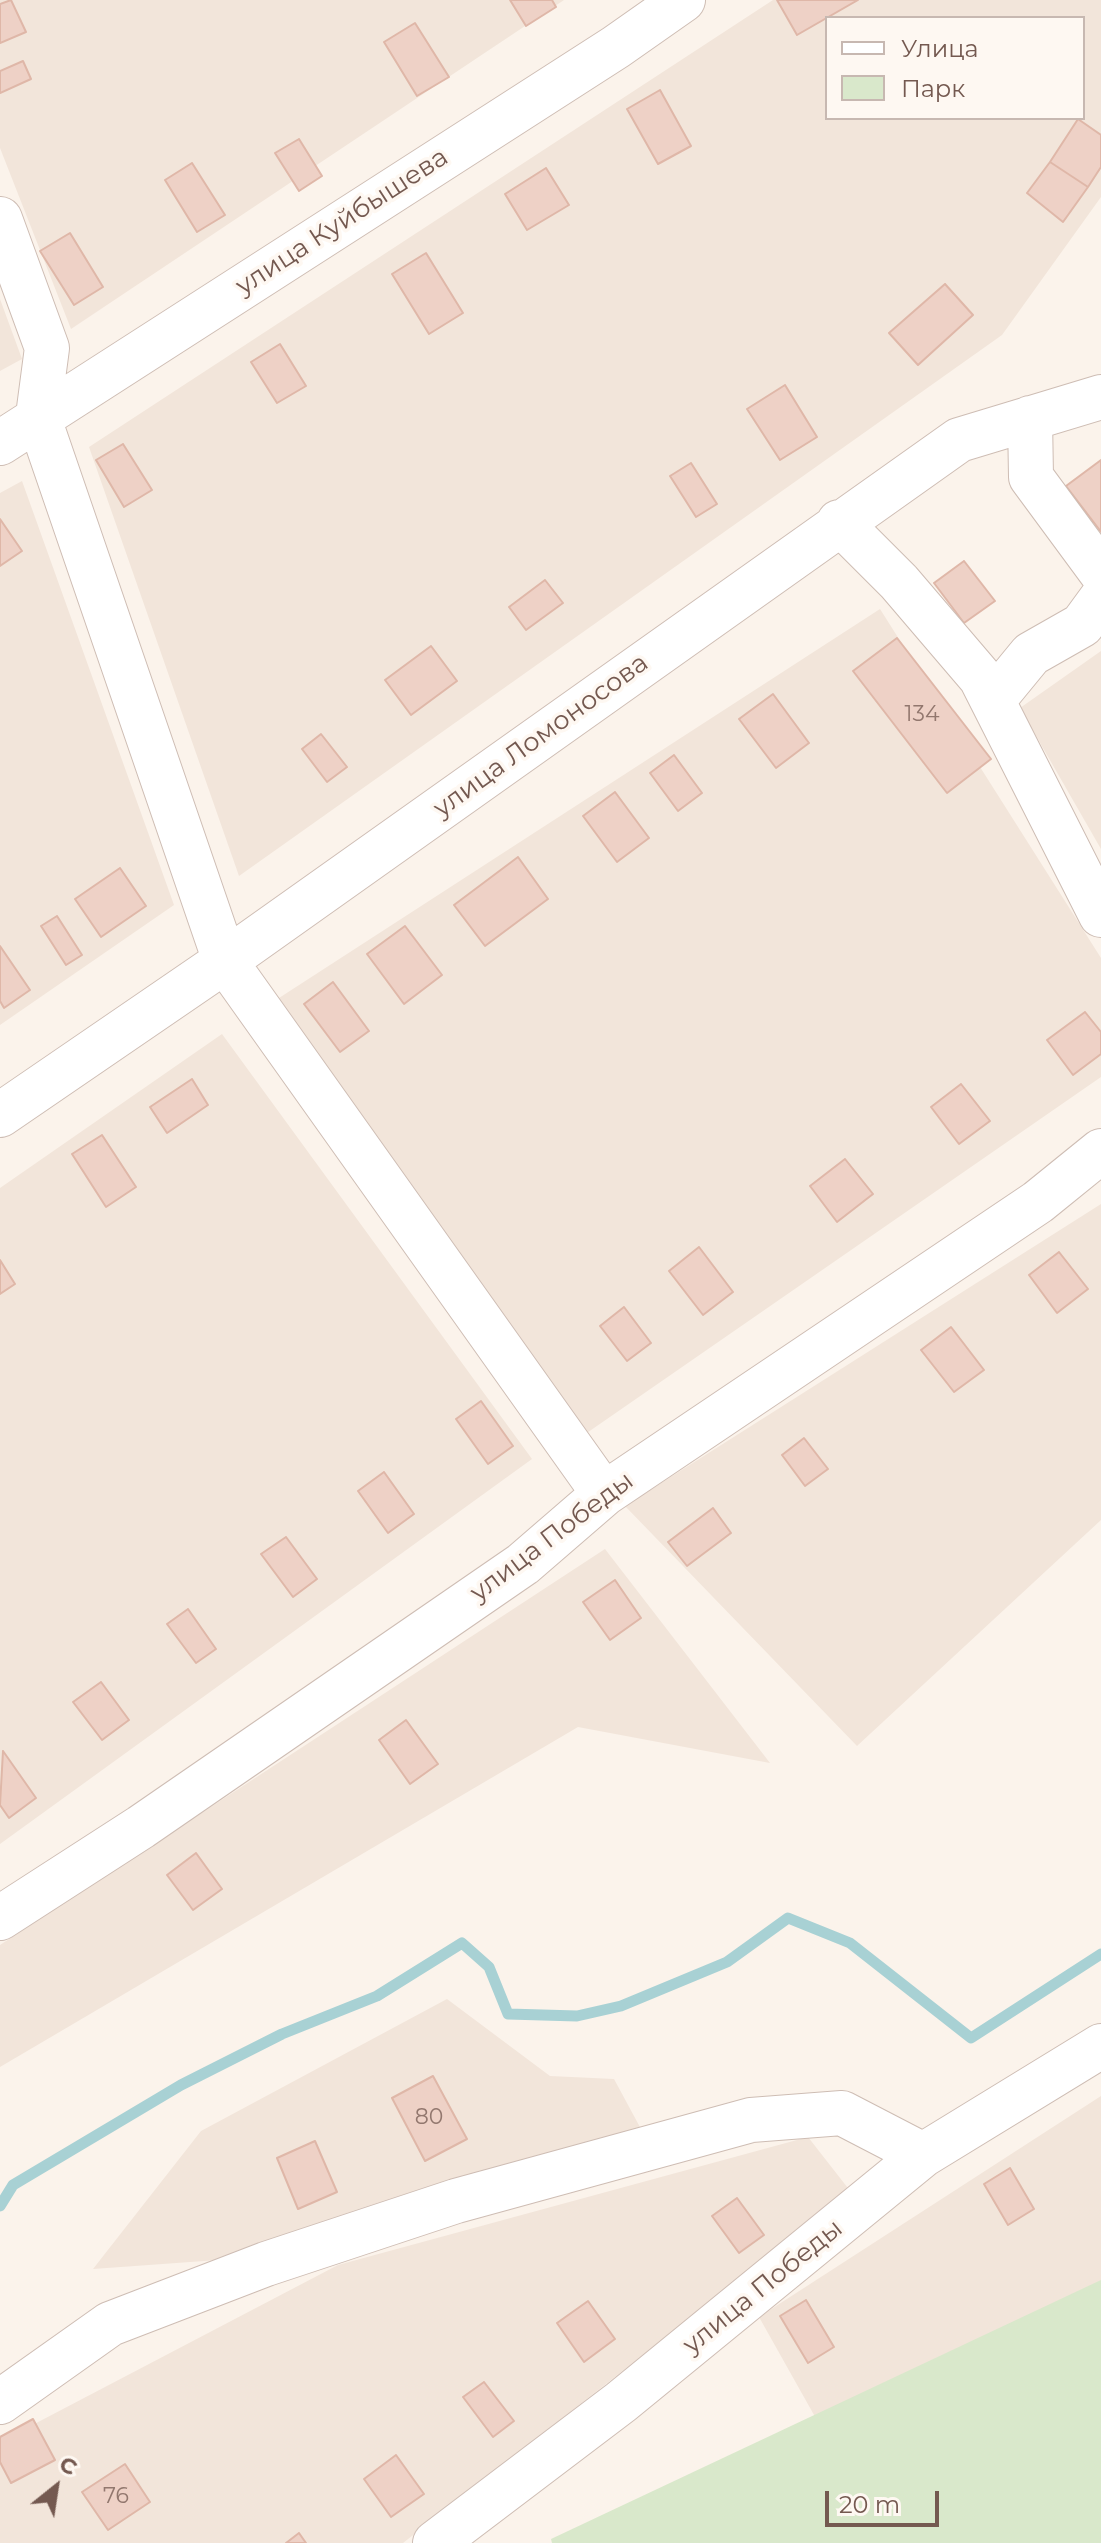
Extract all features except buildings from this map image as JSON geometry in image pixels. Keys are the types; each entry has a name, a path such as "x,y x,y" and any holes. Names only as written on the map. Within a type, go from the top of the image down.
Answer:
{"street":[{"name":"улица Куйбышева","path":"0,443 616,47 683,0"},
{"path":"0,219 47,348 38,416 225,961 604,1494"},
{"name":"улица Ломоносова","path":"0,1115 225,961 839,522 959,440 1101,397"},
{"path":"1030,418 1031,477 1101,572"},
{"path":"839,522 899,582 981,678 1101,915"},
{"path":"994,699 1031,654 1082,625 1101,599"},
{"name":"улица Победы","path":"0,1918 141,1827 523,1564 604,1494 1038,1202 1101,1151"},
{"name":"улица Победы","path":"435,2543 621,2402 923,2155 1101,2046"},
{"path":"0,2402 110,2324 266,2264 456,2201 751,2120 842,2113 923,2155"}],"shaded area":[{"path":"0,0 564,0 71,329 0,148"},
{"path":"773,0 1101,0 1101,197 1002,335 239,876 89,447"},
{"path":"0,299 22,359 0,371"},
{"path":"22,481 174,905 0,1025 0,493"},
{"path":"880,609 1101,958 1101,1077 581,1437 279,998"},
{"path":"1101,651 1101,849 1020,708"},
{"path":"222,1034 532,1459 0,1844 0,1188"},
{"path":"1101,1204 1101,1520 857,1746 625,1506"},
{"path":"605,1549 770,1763 578,1727 0,2067 0,1945"},
{"path":"447,1999 550,2076 614,2079 641,2129 246,2258 93,2269 201,2131"},
{"path":"1101,2096 1101,2287 832,2447 759,2317"},
{"path":"808,2137 851,2192 403,2543 0,2543 0,2442 338,2265"}],"green space":[{"path":"1101,2280 1101,2543 552,2543 551,2539"}],"waterway":[{"path":"0,2206 13,2185 181,2085 282,2034 377,1996 462,1943 489,1967 508,2014 577,2016 621,2006 727,1962 788,1918 850,1943 971,2038 1101,1954"}]}
